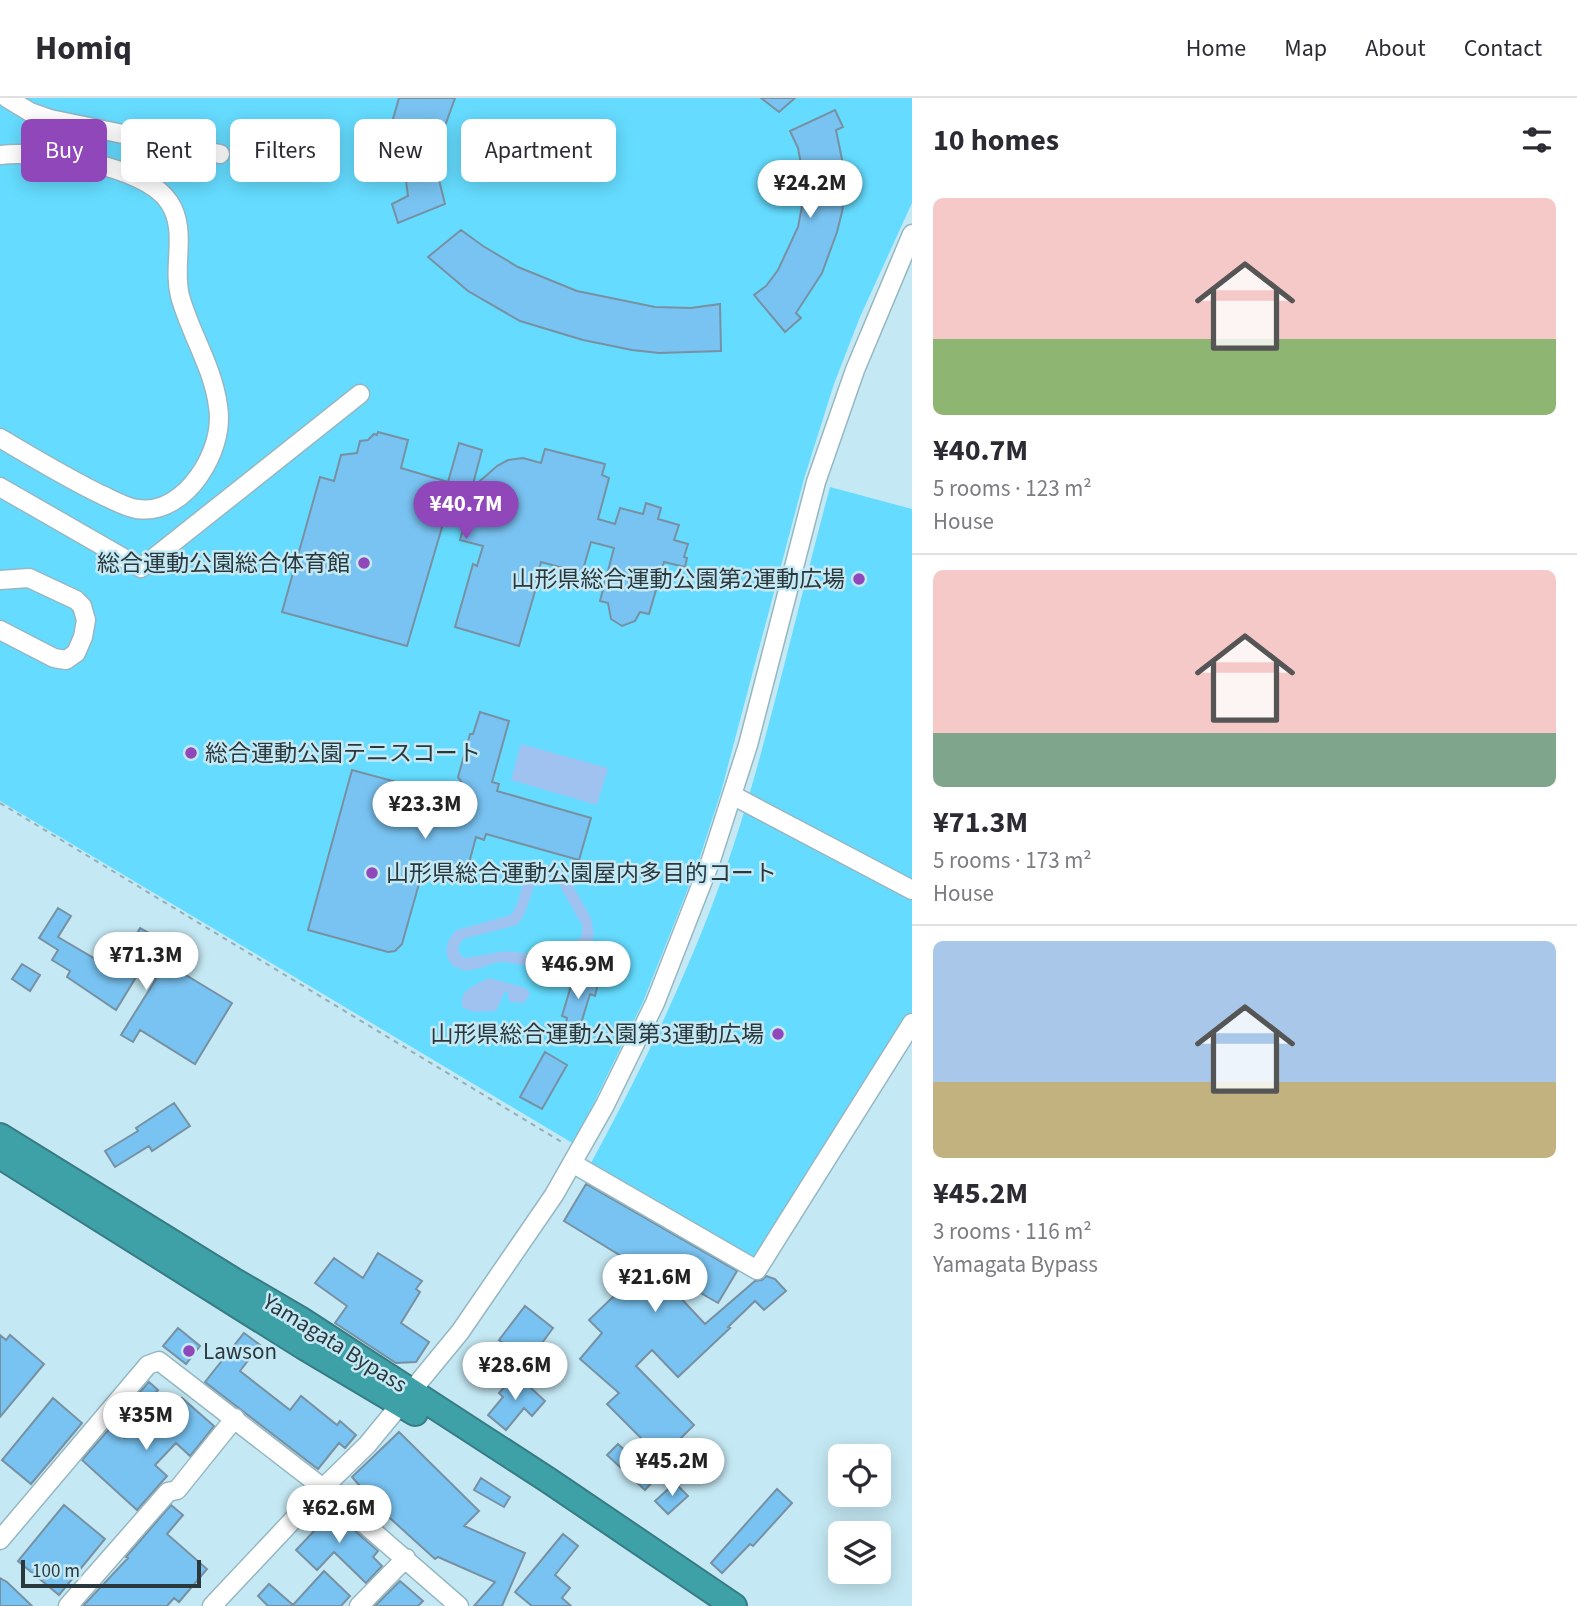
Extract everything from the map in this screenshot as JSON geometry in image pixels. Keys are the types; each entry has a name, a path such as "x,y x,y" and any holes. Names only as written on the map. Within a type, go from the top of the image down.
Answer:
{"highway":[{"name":"Yamagata Bypass","path":"0,1136 300,1319 534,1490 704,1606"},
{"name":"Yamagata Bypass","path":"0,1156 304,1347 406,1398 548,1480 734,1606"}],"street":[{"path":"7,98 30,112 50,119 220,154"},
{"path":"0,155 36,154 100,165 153,187 169,201 178,220 176,269 180,296 216,390 219,410 218,431 204,469 178,499 158,508 137,509 117,502 65,477 0,438"},
{"path":"212,1606 367,1445 460,1332 518,1251 605,1105 654,1003 691,915 732,795 762,694 816,482 859,358 912,234"},
{"path":"0,488 141,568 360,394"},
{"path":"0,580 23,578 37,581 76,600 82,606 86,620 78,649 66,660 54,658 0,630"},
{"path":"732,795 912,890"},
{"path":"575,1157 757,1270 912,1023"},
{"path":"0,1540 148,1365 159,1361 323,1488 459,1606"},
{"path":"68,1606 168,1492 177,1490 235,1418"},
{"path":"359,1606 406,1558"}],"path":[{"path":"0,803 575,1157"}],"shaded area":[{"path":"0,98 912,98 912,203 860,317 834,384 804,479 721,792 697,866 643,1002 574,1144 0,801"},
{"name":"山形県総合運動公園第3運動広場","path":"830,487 912,509 912,1013 754,1261 591,1163 659,1030 717,893 759,760"},
{"path":"521,744 608,768 597,805 511,780"},
{"path":"542,864 556,866 565,872 591,918 594,935 585,953 565,962 542,967 501,962 464,970 452,964 448,959 447,947 452,935 457,930 511,915 525,880 534,868","holes":["542,876 552,877 557,881 582,925 582,934 576,944 568,949 543,955 506,951 466,958 461,956 458,948 463,939 517,925 538,880"]},
{"path":"489,978 526,988 530,994 524,1003 510,1002 505,991 496,1011 475,1012 463,1008 465,992"}],"building":[{"path":"399,98 455,98 447,120 393,119"},
{"path":"761,98 795,98 779,112"},
{"path":"835,110 843,127 836,130 844,169 842,212 822,273 796,313 801,318 785,332 754,295 766,286 778,270 798,227 804,180 798,148 790,131"},
{"path":"406,182 440,182 445,204 398,223 392,204 408,196"},
{"path":"461,230 518,267 577,291 655,307 691,308 720,304 721,351 659,353 632,350 583,340 520,321 468,291 428,257"},
{"path":"378,432 408,440 401,468 448,482 459,443 482,450 472,488 508,460 523,458 541,463 545,449 605,464 602,475 609,478 598,519 615,524 620,508 643,514 646,503 661,508 658,519 679,525 674,540 688,544 684,557 687,558 685,567 664,562 649,614 640,612 635,621 622,626 611,619 608,603 600,601 614,548 591,542 582,573 541,562 519,646 455,627 473,564 477,566 483,546 460,540 468,512 448,507 407,646 282,612 320,477 334,481 341,455 357,453 360,441 368,440"},
{"path":"480,712 509,721 492,782 499,784 497,791 591,818 579,860 486,834 484,840 476,837 465,878 424,866 402,944 395,951 388,952 308,930 352,770 411,786 417,782 431,787 441,795 446,804 468,792 458,777 470,734 473,734"},
{"path":"58,908 71,916 58,937 104,964 106,960 118,968 140,928 156,937 148,952 232,1003 195,1064 140,1030 133,1042 121,1035 156,979 141,969 116,1010 67,977 70,971 52,960 58,950 39,938"},
{"path":"22,964 40,975 30,991 12,979"},
{"path":"574,976 598,983 595,996 590,994 579,1030 566,1024 567,1018 562,1016"},
{"path":"545,1052 567,1065 542,1109 520,1097"},
{"path":"174,1103 190,1126 152,1151 149,1146 115,1167 105,1151 138,1131 136,1128"},
{"path":"586,1184 737,1271 718,1303 647,1262 705,1324 755,1281 766,1276 775,1279 786,1291 764,1310 755,1301 678,1377 652,1350 636,1366 694,1425 661,1458 607,1404 619,1393 580,1359 602,1333 589,1320 642,1269 564,1221"},
{"path":"378,1253 422,1281 416,1289 420,1292 401,1323 429,1342 416,1362 396,1363 335,1323 347,1306 315,1283 334,1258 363,1278"},
{"path":"525,1306 553,1328 528,1362 499,1340"},
{"path":"178,1328 200,1346 186,1364 163,1346"},
{"path":"244,1333 260,1345 240,1371 290,1410 301,1396 337,1425 340,1421 356,1435 345,1448 339,1443 318,1469 205,1382"},
{"path":"0,1335 6,1340 10,1335 44,1364 0,1417"},
{"path":"516,1374 545,1401 532,1416 524,1408 506,1430 488,1415 503,1397 499,1393"},
{"path":"149,1382 158,1390 140,1410 131,1402"},
{"path":"53,1398 82,1423 31,1484 2,1460"},
{"path":"182,1398 214,1426 190,1456 176,1443 155,1465 167,1476 137,1510 82,1460 112,1426 125,1438 142,1420 154,1432"},
{"path":"399,1432 479,1511 464,1526 525,1553 502,1606 474,1606 495,1582 438,1557 435,1559 381,1510 352,1477"},
{"path":"618,1444 644,1468 654,1456 666,1467 645,1490 607,1455"},
{"path":"481,1478 510,1497 504,1507 474,1490"},
{"path":"675,1483 688,1496 668,1514 655,1501"},
{"path":"777,1489 792,1503 753,1546 750,1544 722,1573 711,1563"},
{"path":"324,1504 378,1551 373,1557 382,1566 366,1583 334,1552 317,1570 296,1550 317,1528 309,1520"},
{"path":"64,1505 105,1539 59,1595 18,1561"},
{"path":"171,1505 183,1515 167,1534 207,1569 179,1602 174,1598 167,1606 83,1606 128,1558 126,1557"},
{"path":"563,1534 578,1546 555,1575 570,1588 562,1598 571,1606 532,1606 515,1592"},
{"path":"324,1571 350,1596 341,1606 268,1606 258,1596 269,1584 293,1605"},
{"path":"0,1578 7,1582 32,1606 0,1606"},
{"path":"400,1581 423,1601 418,1606 375,1606"}],"place":[{"name":"総合運動公園総合体育館","path":"364,563"},
{"name":"山形県総合運動公園第2運動広場","path":"859,579"},
{"name":"総合運動公園テニスコート","path":"191,753"},
{"name":"山形県総合運動公園屋内多目的コート","path":"372,873"},
{"name":"山形県総合運動公園第3運動広場","path":"778,1034"},
{"name":"Lawson","path":"189,1351"}]}
